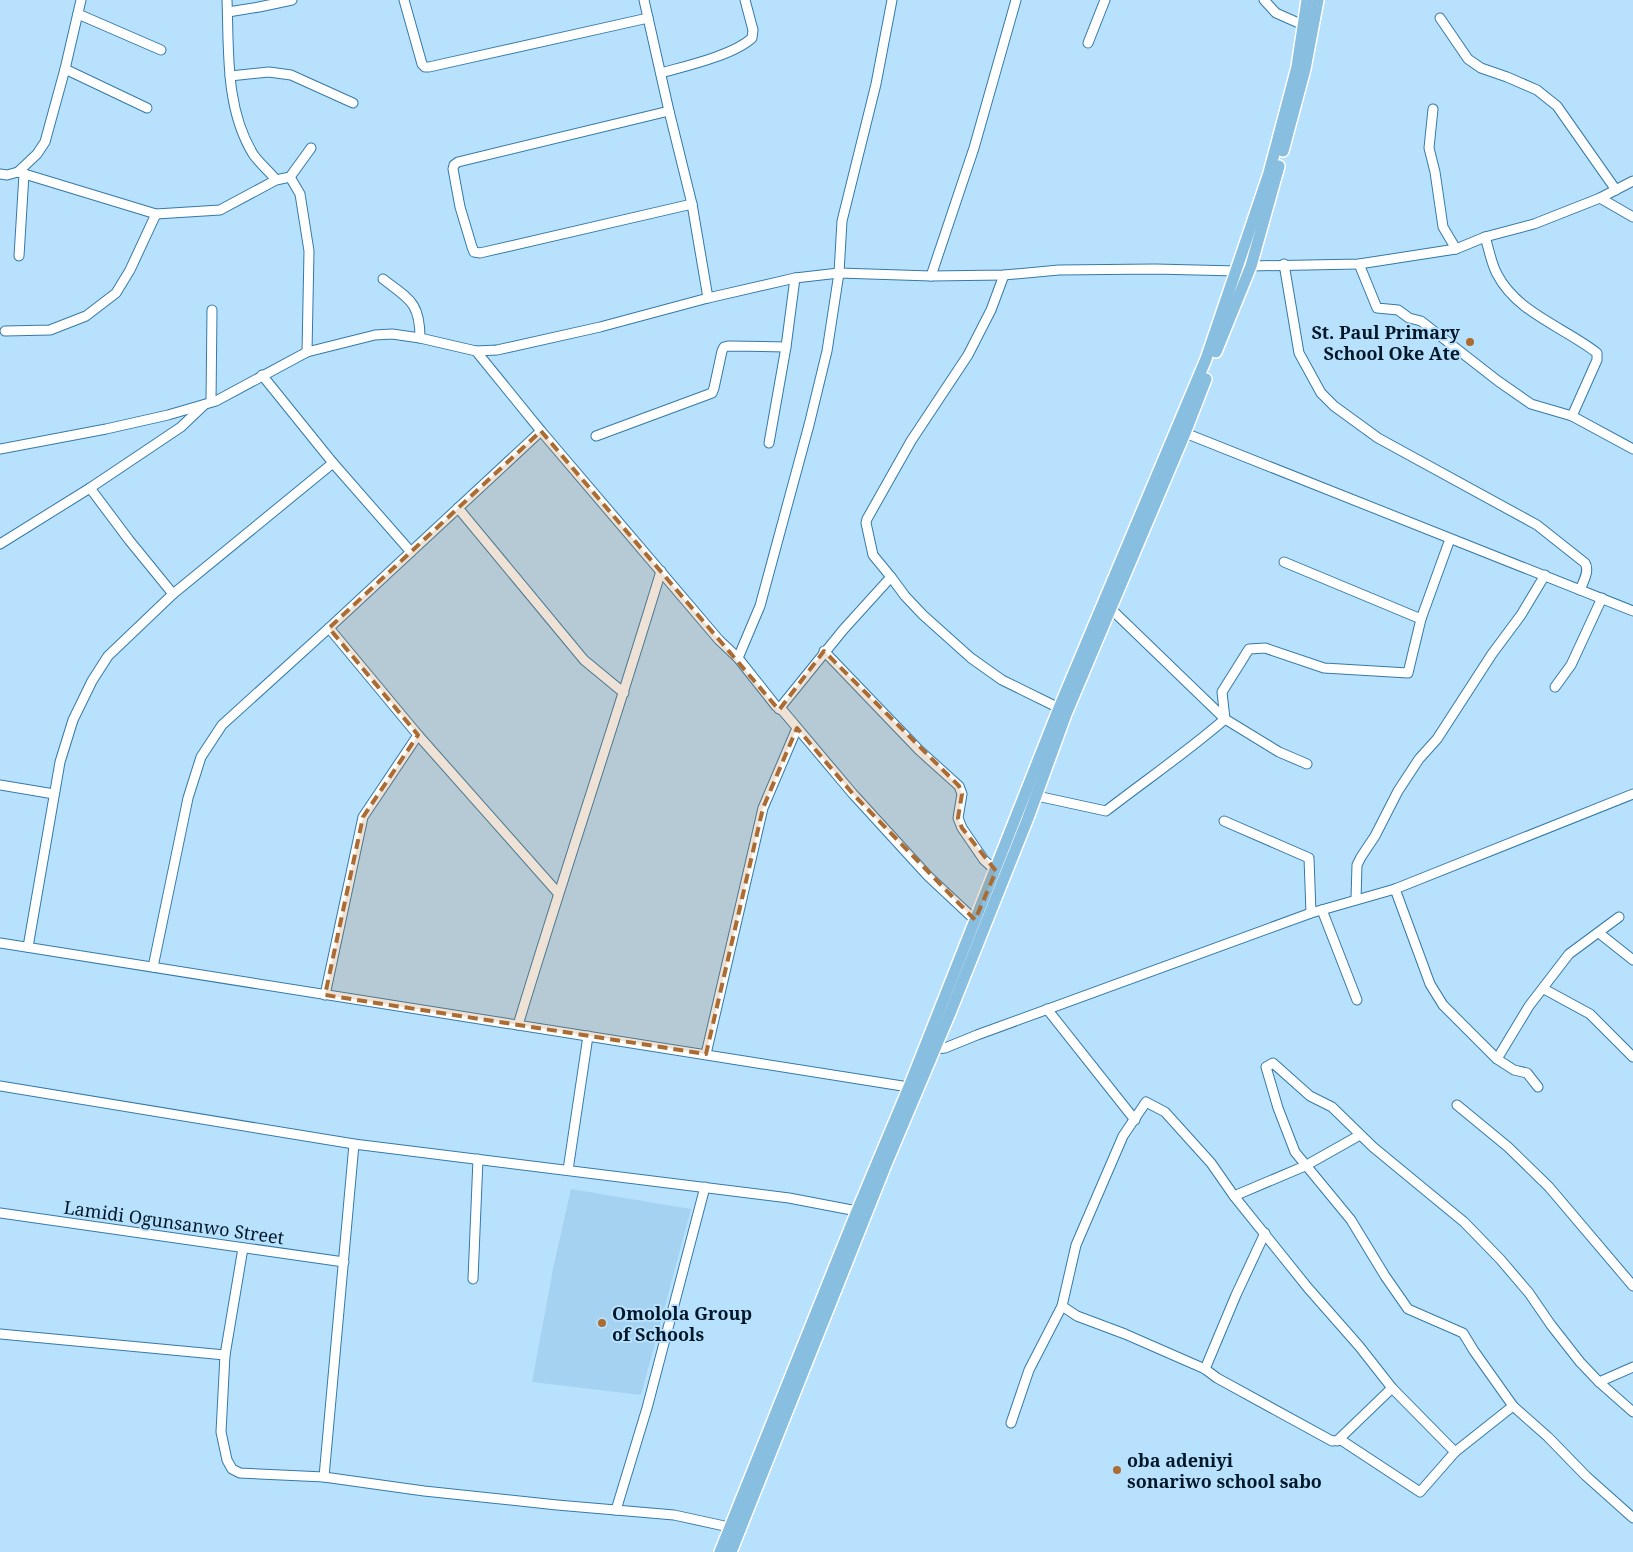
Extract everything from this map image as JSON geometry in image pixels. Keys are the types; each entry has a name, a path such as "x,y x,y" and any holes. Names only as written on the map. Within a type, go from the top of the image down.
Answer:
{"main road":[{"path":"720,1552 857,1211 913,1088 934,1049 1037,796 1066,714 1180,431 1237,271 1269,173 1297,67 1307,0"},
{"path":"731,1552 883,1172 975,920 1059,708 1251,266 1305,69 1318,0"}],"street":[{"path":"19,256 21,173 45,142 81,0"},
{"path":"227,0 230,76 234,106 245,137 254,154 276,180"},
{"path":"228,12 259,8 292,0"},
{"path":"404,0 422,64 425,67 648,18"},
{"path":"644,0 668,111 692,204 708,298"},
{"path":"661,73 710,60 747,43 752,38 752,30 745,0"},
{"path":"738,658 760,606 807,434 827,351 838,273 842,222 876,84 892,0"},
{"path":"931,276 974,148 1016,0"},
{"path":"1088,43 1105,0"},
{"path":"1264,0 1276,13 1303,25"},
{"path":"78,14 161,50"},
{"path":"1440,18 1468,59 1481,68 1536,90 1558,106 1616,190"},
{"path":"65,69 147,108"},
{"path":"230,76 269,72 291,75 353,103"},
{"path":"1433,109 1429,148 1435,172 1443,227 1456,249"},
{"path":"668,111 458,162 454,164 453,169 460,207 474,252 480,253 692,204"},
{"path":"0,174 21,173 156,214 220,210 276,180 290,177 312,148"},
{"path":"290,177 300,194 309,251 306,352"},
{"path":"1251,266 1359,264 1456,249 1485,237 1534,224 1600,198 1633,181"},
{"path":"1600,198 1633,217"},
{"path":"5,331 50,330 86,316 93,311 116,293 130,270 156,214"},
{"path":"1485,237 1496,272 1506,290 1522,304 1597,353 1596,360 1572,416"},
{"path":"1284,264 1300,353 1321,394 1378,438 1537,525 1588,567 1580,590"},
{"path":"1359,264 1377,308 1398,310 1409,318 1422,321 1498,381 1531,404 1572,416 1633,449"},
{"path":"0,544 90,488 181,427 210,403 306,352 374,335 392,334 420,338 476,351 519,346 795,278 838,273 1004,276 1059,270 1156,269 1237,271"},
{"path":"1004,276 991,310 968,355 911,441 867,519 866,524 873,555 905,596 923,615 971,658 1002,680 1059,708"},
{"path":"769,443 786,346 795,278"},
{"path":"383,279 410,300 416,308 420,321 420,338"},
{"path":"210,403 212,310"},
{"path":"596,436 712,392 724,347 786,346"},
{"path":"476,351 541,431 719,640 738,658 779,709 798,728 852,794 928,876 975,920"},
{"path":"262,375 333,463 410,552"},
{"path":"0,449 106,429 210,403"},
{"path":"153,967 188,798 201,757 222,725 541,431"},
{"path":"1180,431 1633,611"},
{"path":"28,947 60,762 73,720 92,680 108,656 173,594 333,463"},
{"path":"90,488 173,594"},
{"path":"458,508 584,660 624,693"},
{"path":"1225,719 1222,692 1249,649 1265,648 1324,668 1408,673 1421,619 1450,539"},
{"path":"1284,562 1421,619"},
{"path":"518,1025 558,893 624,693 661,572"},
{"path":"1356,899 1357,865 1360,857 1375,836 1398,792 1419,759 1438,739 1492,654 1521,615 1545,575"},
{"path":"779,709 824,652 892,577"},
{"path":"1555,687 1571,664 1602,598"},
{"path":"1110,608 1225,719 1279,752 1307,764"},
{"path":"329,628 418,735 558,893"},
{"path":"824,652 919,750 959,786 962,794 958,818 962,828 984,860 996,870"},
{"path":"1037,796 1106,811 1158,773 1225,719"},
{"path":"706,1054 763,808 798,728"},
{"path":"325,995 363,817 418,735"},
{"path":"0,785 54,794"},
{"path":"934,1049 945,1048 1311,913 1395,889 1633,794"},
{"path":"1224,821 1310,858 1311,913"},
{"path":"1395,889 1430,984 1439,998 1449,1011 1497,1059 1514,1070 1527,1073 1538,1087"},
{"path":"1322,910 1357,1000"},
{"path":"1497,1059 1530,1006 1569,954 1619,917"},
{"path":"1599,933 1633,960"},
{"path":"0,943 913,1088"},
{"path":"1544,988 1590,1014 1633,1058"},
{"path":"1047,1010 1134,1120"},
{"path":"568,1170 588,1036"},
{"path":"1633,1412 1599,1382 1580,1362 1529,1293 1464,1222 1360,1135 1332,1107 1310,1096 1273,1063 1266,1067 1278,1108 1295,1152 1351,1220 1385,1276 1408,1309 1463,1333 1514,1406 1586,1476 1633,1518"},
{"path":"0,1086 354,1144 789,1198 857,1211"},
{"path":"1011,1423 1029,1370 1062,1306 1076,1245 1123,1136 1146,1102 1166,1112 1210,1163 1308,1288 1359,1346 1392,1388 1455,1452"},
{"path":"1457,1105 1508,1147 1549,1187 1633,1286"},
{"path":"1234,1196 1305,1166 1360,1135"},
{"path":"324,1477 354,1144"},
{"path":"473,1279 478,1159"},
{"path":"616,1510 647,1408 705,1187"},
{"name":"Lamidi Ogunsanwo Street","path":"0,1213 344,1262"},
{"path":"1205,1369 1236,1295 1265,1233"},
{"path":"243,1248 225,1356 220,1432 227,1460 232,1469 240,1474 324,1477 424,1491 674,1515 729,1527"},
{"path":"1062,1306 1077,1316 1125,1334 1205,1369 1217,1378 1332,1442 1341,1440 1420,1492 1455,1452 1514,1406"},
{"path":"0,1334 225,1356"},
{"path":"1599,1382 1633,1367"},
{"path":"1337,1441 1392,1388"}],"highlighted area":[{"path":"541,431 779,710 824,651 959,786 962,794 958,818 962,828 996,871 975,920 853,794 797,728 763,808 706,1054 325,995 363,817 418,735 329,628"}],"shaded area":[{"name":"Omolola Group of Schools","path":"571,1189 691,1209 641,1395 532,1382 554,1264"}],"place":[{"name":"St. Paul Primary School Oke Ate","path":"1470,342"},
{"name":"Omolola Group of Schools","path":"602,1323"},
{"name":"oba adeniyi sonariwo school sabo","path":"1117,1470"}]}
